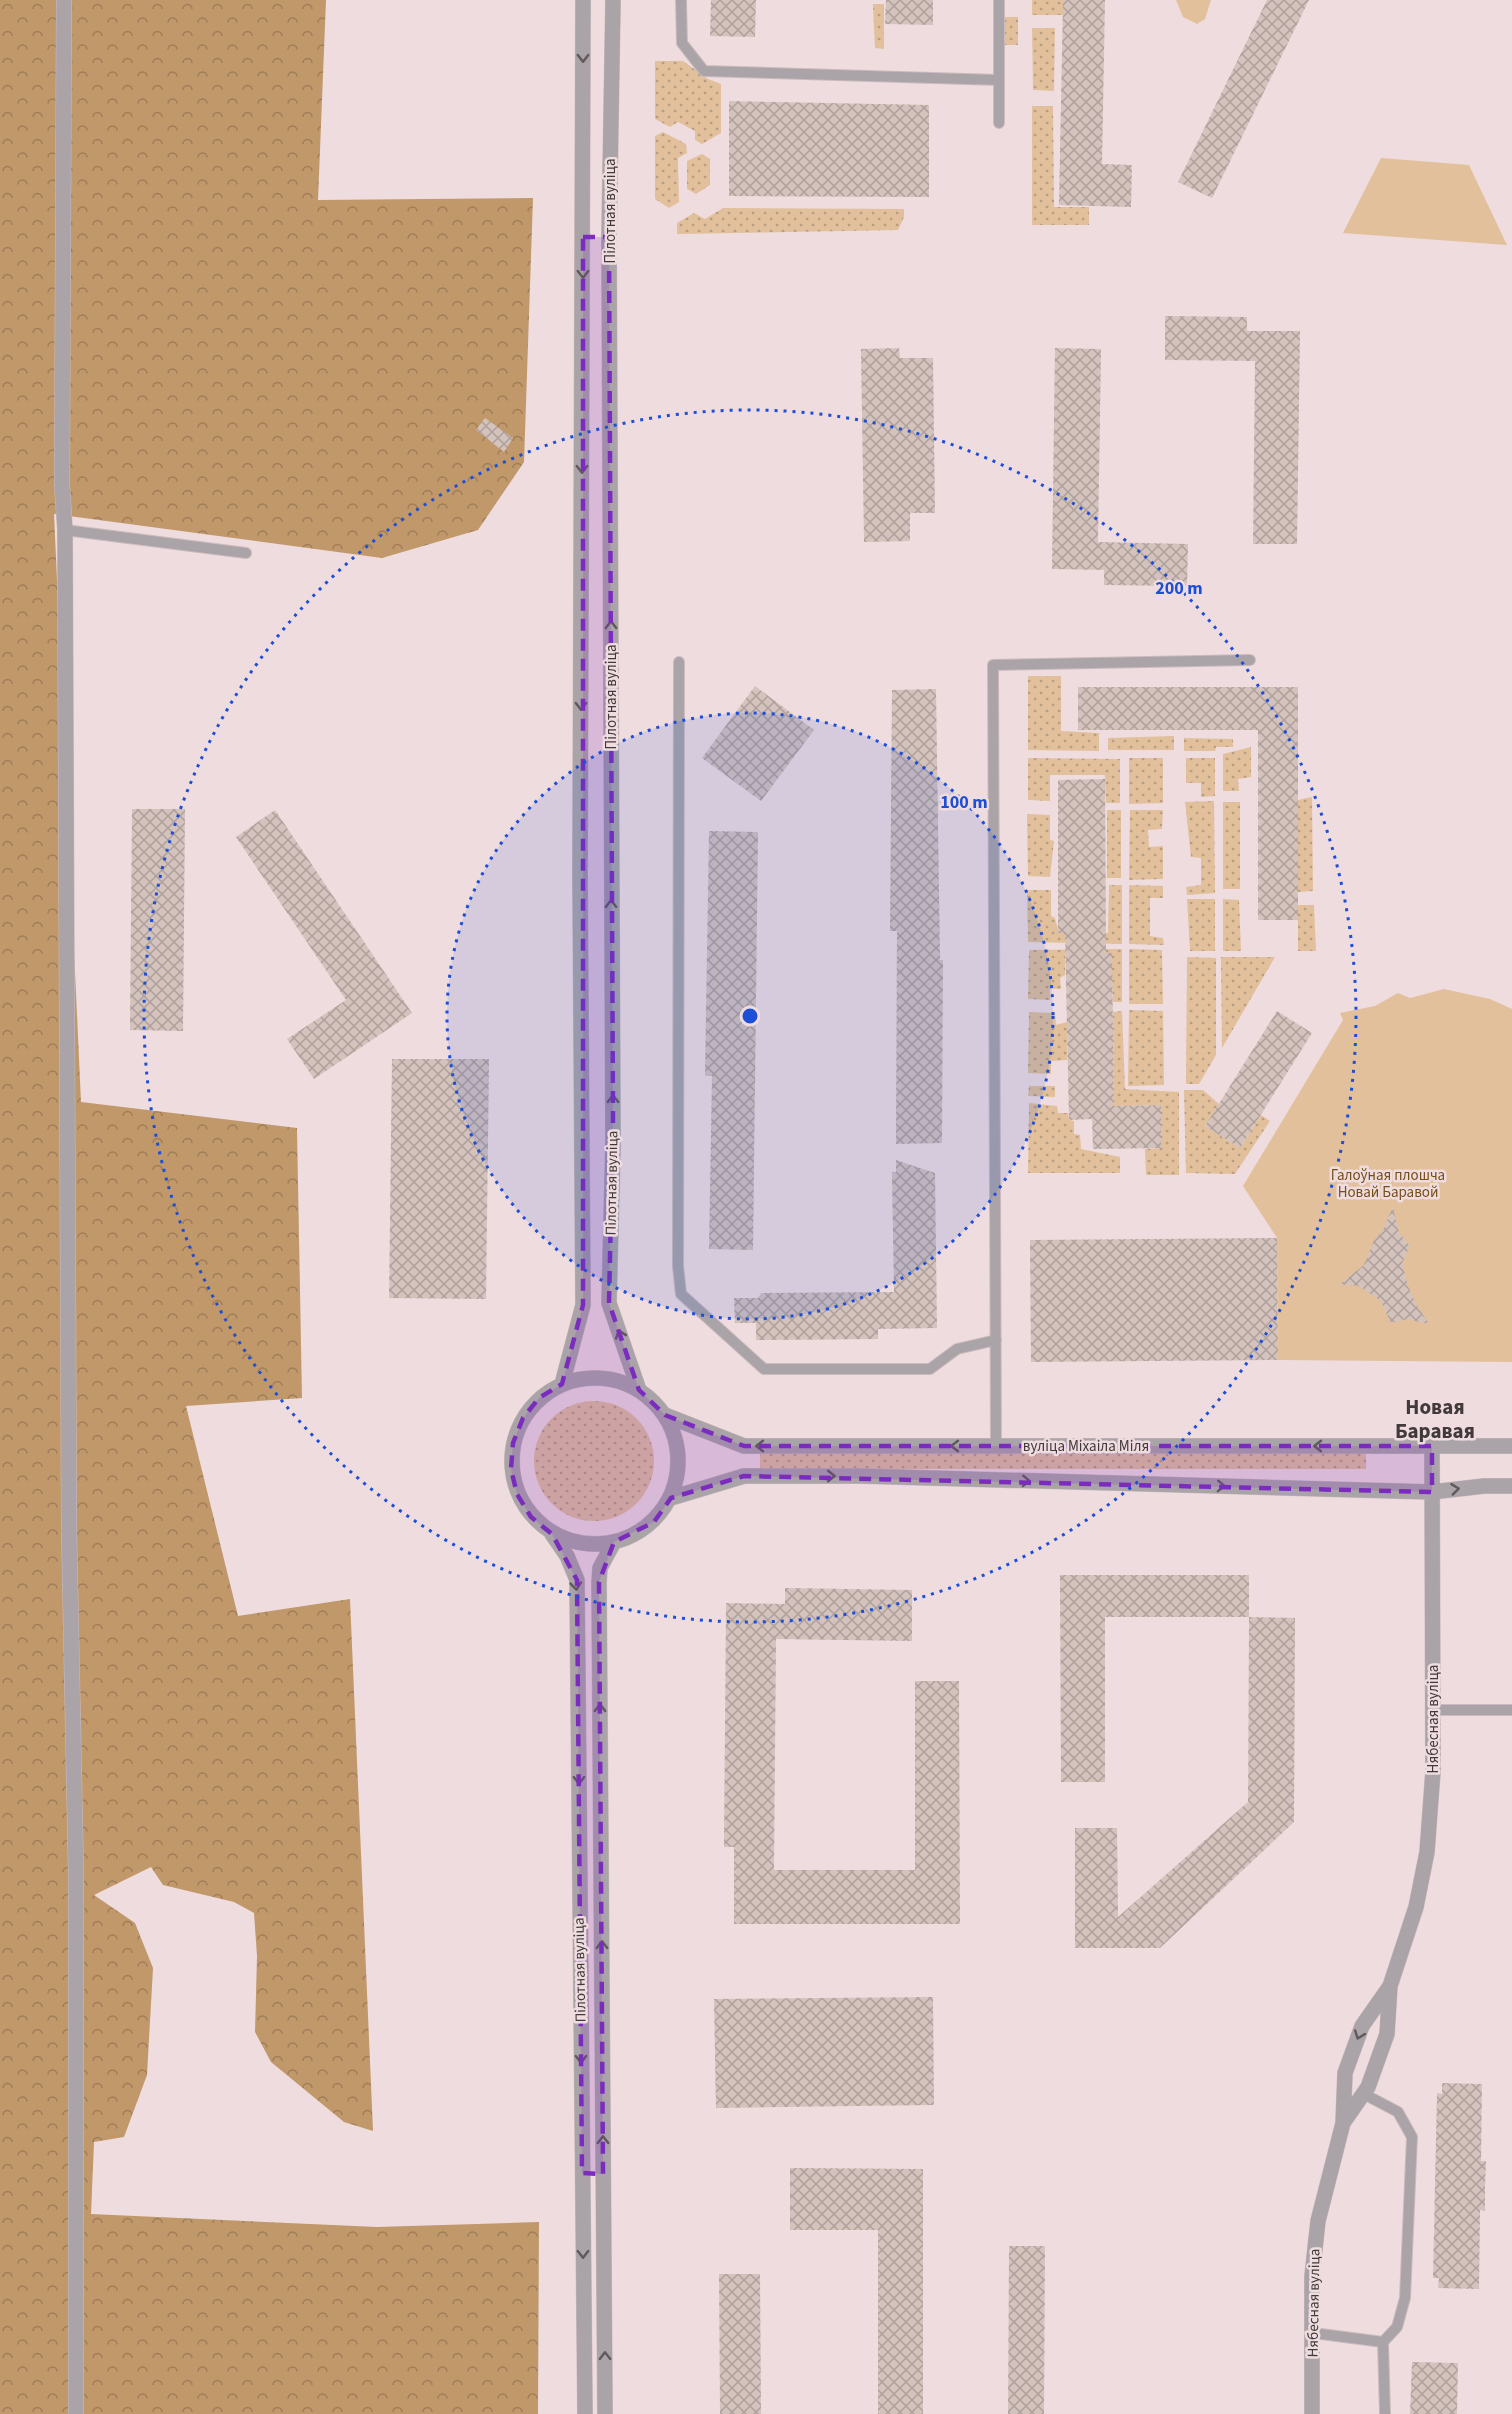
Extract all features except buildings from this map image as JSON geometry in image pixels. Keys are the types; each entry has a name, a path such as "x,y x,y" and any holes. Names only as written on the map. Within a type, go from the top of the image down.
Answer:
{"street":[{"path":"64,0 62,485 65,530 69,1529 76,1874 76,2414"},
{"name":"Пілотная вуліца","path":"562,1384 583,1305 580,886 583,0"},
{"name":"Пілотная вуліца","path":"613,0 609,237 614,1144 609,1303 639,1390"},
{"path":"583,237 609,237"},
{"path":"587,1378 605,1379 639,1390 665,1415 675,1435 679,1456 678,1478 671,1498 654,1521 630,1538 602,1545 576,1544 552,1534 531,1517 517,1494 511,1469 512,1451 523,1418 539,1398 562,1384 587,1378"},
{"name":"вуліца Міхаіла Міля","path":"665,1415 744,1446 1512,1446"},
{"name":"Нябесная вуліца","path":"1343,2123 1364,2094 1387,2034 1390,1986 1420,1891 1427,1852 1432,1801 1432,1446"},
{"path":"671,1498 744,1476 861,1476 1432,1492 1484,1486 1512,1486"},
{"name":"Пілотная вуліца","path":"552,1534 567,1556 577,1580 585,2414"},
{"name":"Пілотная вуліца","path":"606,2414 599,1582 600,1568 614,1542"},
{"name":"Нябесная вуліца","path":"1312,2414 1312,2276 1315,2237 1343,2123 1345,2073 1362,2025 1390,1986"},
{"path":"582,2173 603,2174"}],"lane":[{"path":"681,0 682,43 704,71 999,80"},
{"path":"999,0 999,123"},
{"path":"65,530 246,553"},
{"path":"996,1446 993,664 1250,660"},
{"path":"679,662 678,1266 681,1294 764,1370 930,1369 936,1367 957,1349 996,1340"},
{"path":"1433,1710 1512,1710"},
{"path":"1364,2094 1398,2112 1412,2137 1405,2298 1398,2327 1383,2342 1385,2414"},
{"path":"1313,2333 1383,2342"}],"highlighted area":[{"path":"583,237 609,237 613,1120 609,1303 639,1390 665,1415 744,1446 1432,1446 1432,1492 744,1476 671,1498 654,1522 614,1542 599,1582 603,2174 582,2173 577,1580 552,1534 531,1517 517,1494 511,1469 513,1443 523,1418 539,1398 562,1384 583,1305"}],"green space":[{"path":"0,0 326,0 318,200 533,198 524,462 478,530 382,558 54,514 81,1102 297,1128 302,1398 186,1406 238,1616 350,1599 373,2131 344,2122 271,2062 255,2032 257,1956 254,1913 234,1902 163,1885 151,1867 94,1895 135,1923 153,1968 147,2075 124,2137 94,2142 91,2214 377,2227 539,2222 538,2414 0,2414"},
{"path":"1032,0 1063,0 1063,15 1032,15"},
{"path":"1176,0 1211,0 1205,19 1197,24 1183,17"},
{"path":"873,4 884,4 884,49 875,48"},
{"path":"1004,17 1018,17 1018,45 1004,45"},
{"path":"1032,28 1055,28 1054,91 1033,90"},
{"path":"655,61 683,61 708,79 721,84 721,133 702,144 695,140 695,131 678,122 670,127 655,119"},
{"path":"1032,106 1053,106 1054,207 1089,207 1089,225 1032,225"},
{"path":"663,132 686,144 687,153 678,158 679,202 669,208 655,199 655,136"},
{"path":"702,154 710,159 710,185 696,194 687,189 687,161"},
{"path":"1381,158 1469,165 1507,245 1343,233"},
{"path":"723,208 904,209 904,217 898,230 677,234 677,223 694,213 705,219"},
{"path":"1028,676 1061,676 1061,731 1099,733 1099,751 1028,750"},
{"path":"1174,736 1174,750 1108,750 1108,738"},
{"path":"1184,738 1233,739 1233,747 1216,747 1215,751 1184,751"},
{"path":"1251,747 1251,777 1238,779 1239,791 1223,791 1223,754"},
{"path":"1028,758 1120,759 1120,803 1106,803 1105,775 1050,775 1050,801 1028,800"},
{"path":"1129,758 1163,758 1163,803 1129,804"},
{"path":"1186,758 1215,758 1215,796 1201,797 1201,783 1186,783"},
{"path":"1312,797 1313,891 1298,892 1298,800"},
{"path":"1214,801 1215,893 1187,895 1186,887 1201,885 1201,858 1191,857 1185,802"},
{"path":"1223,802 1240,802 1240,889 1223,889"},
{"path":"1107,810 1121,810 1121,878 1107,878"},
{"path":"1130,810 1163,810 1162,829 1148,830 1149,847 1163,846 1163,879 1129,880"},
{"path":"1027,814 1050,815 1050,840 1054,841 1050,877 1028,876"},
{"path":"1109,885 1122,885 1122,944 1028,942 1027,890 1051,890 1051,916 1055,918 1059,933 1108,933"},
{"path":"1129,885 1163,886 1163,898 1150,898 1150,936 1163,938 1164,945 1129,944"},
{"path":"1187,899 1215,899 1215,951 1190,951"},
{"path":"1223,899 1239,900 1241,951 1223,951"},
{"path":"1298,905 1314,905 1316,951 1298,951"},
{"path":"1122,949 1122,1002 1113,1002 1111,953 1065,954 1065,975 1060,978 1061,989 1050,989 1050,1000 1028,999 1029,950"},
{"path":"1129,949 1162,950 1163,1004 1129,1004"},
{"path":"1187,957 1216,958 1216,1055 1199,1084 1186,1084"},
{"path":"1221,957 1275,957 1222,1048"},
{"name":"Галоўная плошча Новай Баравой","path":"1444,989 1490,999 1512,1009 1512,1362 1278,1360 1277,1238 1243,1186 1343,1020 1340,1013 1375,1006 1398,993 1410,998"},
{"path":"1129,1010 1163,1011 1164,1085 1128,1086"},
{"path":"1122,1011 1125,1089 1179,1092 1179,1175 1146,1175 1145,1149 1161,1148 1161,1105 1114,1106 1113,1012"},
{"path":"1029,1012 1055,1013 1056,1025 1067,1022 1067,1060 1051,1061 1051,1074 1028,1073"},
{"path":"1029,1086 1055,1086 1055,1097 1028,1096"},
{"path":"1184,1090 1203,1090 1219,1104 1205,1126 1240,1148 1261,1115 1270,1121 1235,1174 1186,1173"},
{"path":"1029,1103 1057,1106 1058,1113 1068,1113 1069,1120 1074,1121 1074,1134 1080,1135 1081,1149 1120,1157 1120,1173 1028,1173"},
{"path":"594,1401 617,1405 637,1418 650,1438 654,1461 650,1484 637,1504 617,1517 594,1521 571,1517 551,1504 538,1484 534,1461 538,1438 551,1418 571,1405"},
{"path":"760,1452 1366,1452 1366,1469 760,1469"}],"district":[{"name":"Новая Баравая","path":"1435,1419"}]}
